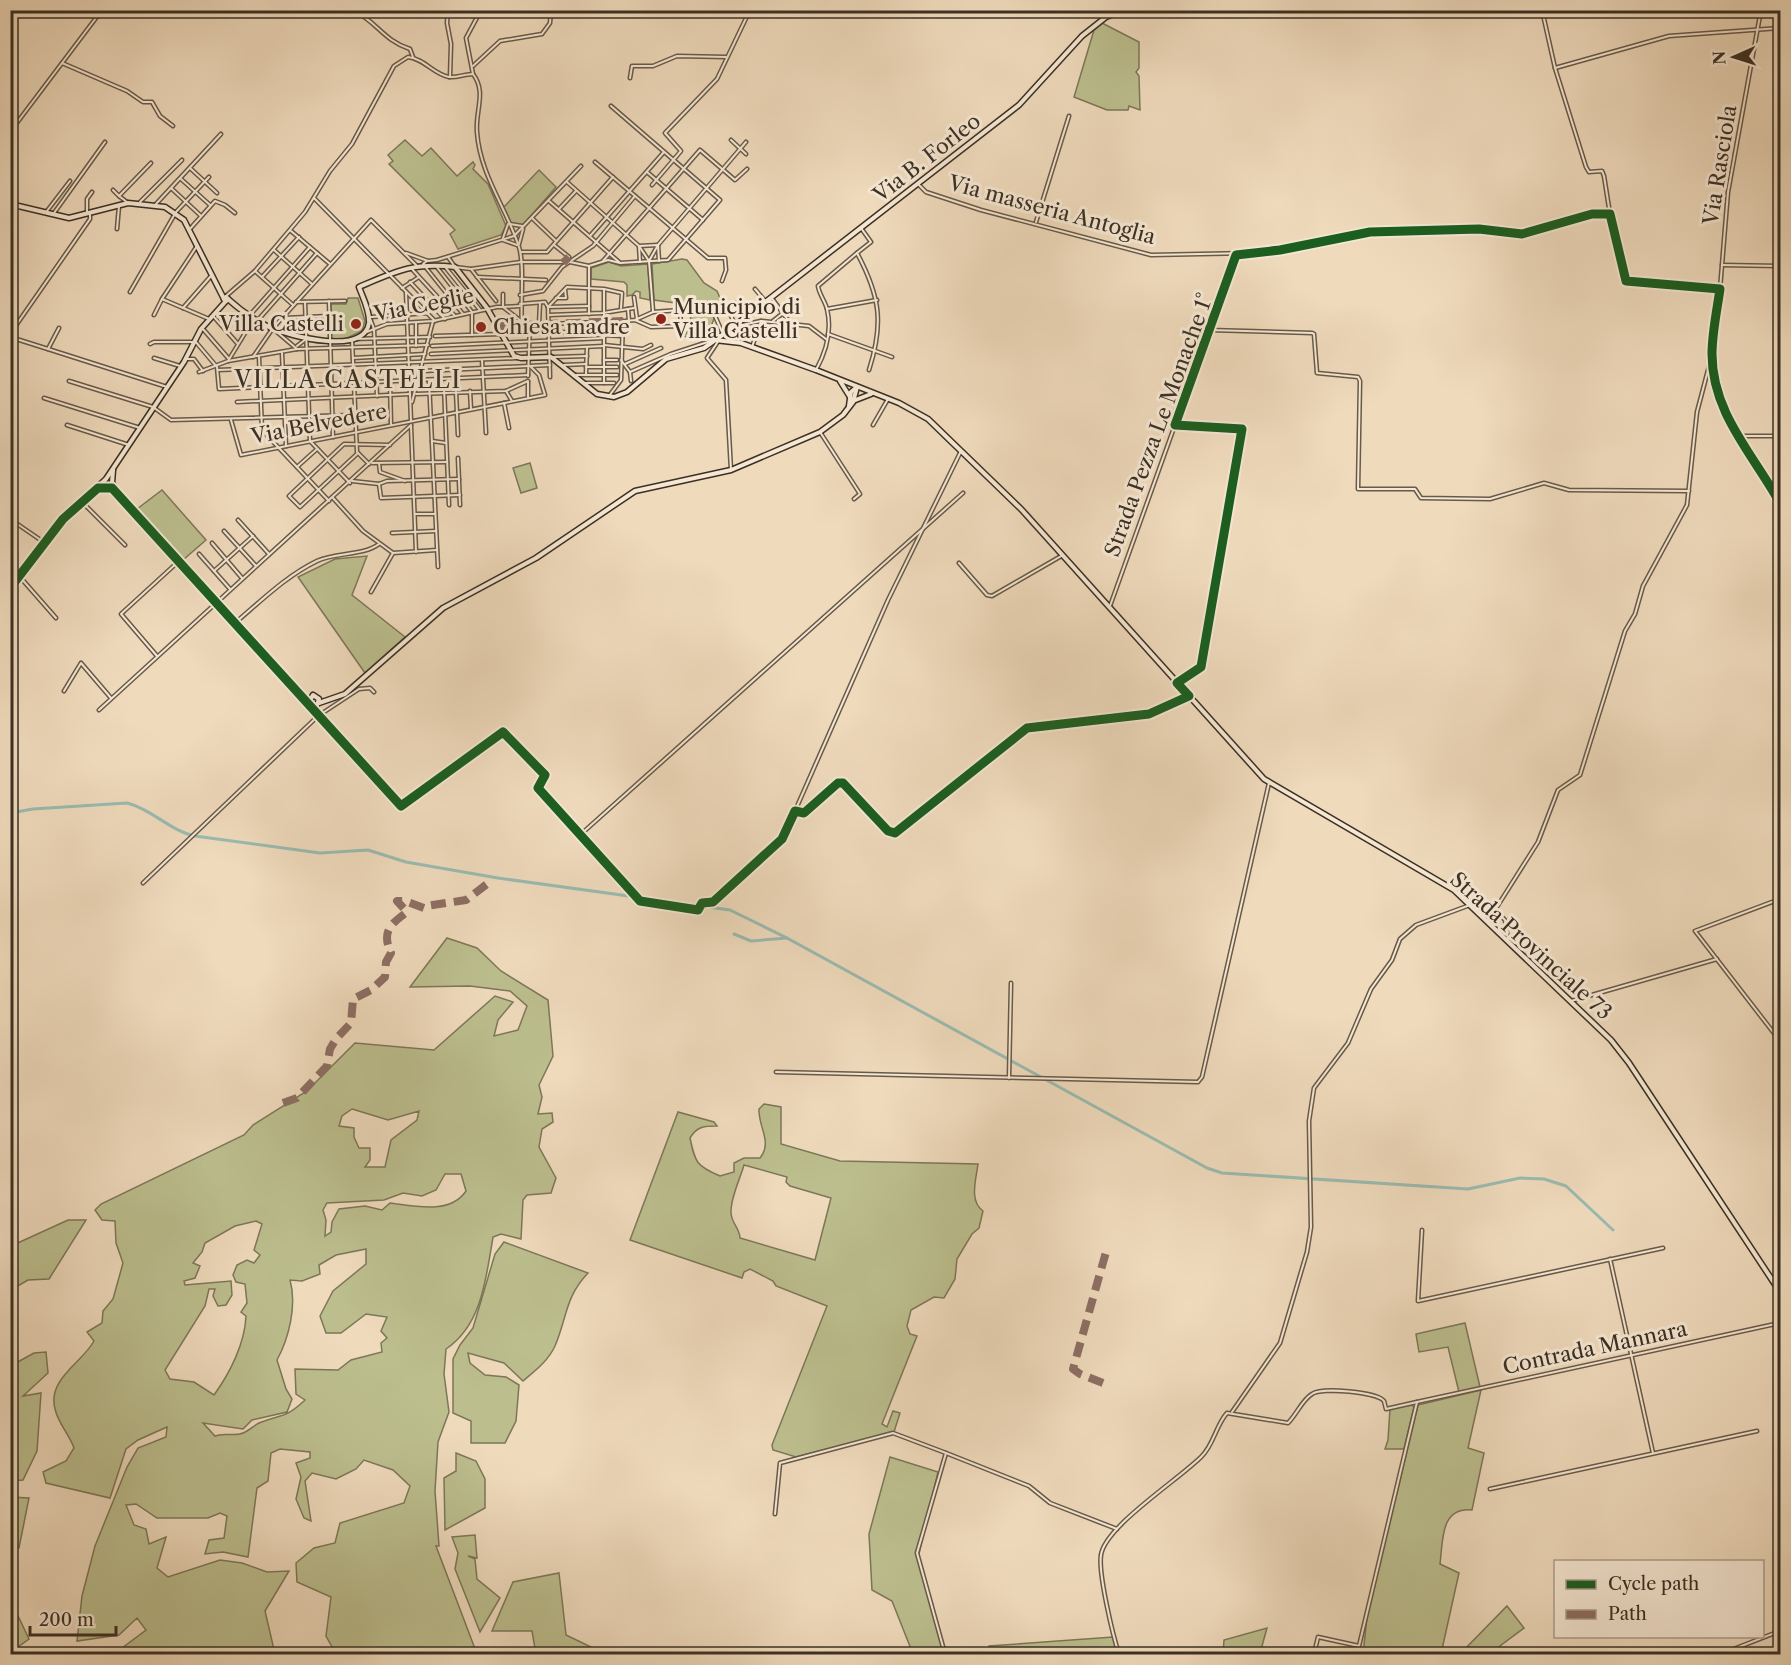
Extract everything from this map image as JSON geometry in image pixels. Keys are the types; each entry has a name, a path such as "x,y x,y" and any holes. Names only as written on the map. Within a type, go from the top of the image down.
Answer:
{"main road":[{"name":"Via B. Forleo","path":"717,340 1019,105 1082,36 1106,17 1125,10"},
{"path":"10,204 69,218 140,202 156,204 176,212"},
{"name":"Via Ceglie","path":"176,212 189,230 218,288 233,304 273,328 307,338 330,342 352,339 364,333"},
{"path":"364,333 369,315 359,287 389,274 436,262 444,266 454,265 487,308 499,334 511,351 520,358 550,357 564,365 597,394 608,397 627,392 666,359 698,350 717,340"},
{"path":"11,585 20,577 63,519 83,503 106,479 181,367 202,327 226,299"},
{"path":"737,324 734,335 729,340 726,337 726,332 732,331 734,335 741,343"},
{"name":"Strada Provinciale 73","path":"717,340 741,343 816,370 888,398 928,419 1021,509 1269,783 1454,890 1611,1040 1629,1063 1780,1292"},
{"path":"840,380 851,400"},
{"path":"106,479 299,695 315,703 332,700 357,685 433,616 455,600 503,578 635,491 730,470 820,432 833,425 849,406 857,387"},
{"path":"851,400 872,393"},
{"path":"113,469 113,487"},
{"path":"98,488 113,487"},
{"path":"299,695 311,696"},
{"path":"311,696 315,703"},
{"path":"311,696 315,703"}],"street":[{"path":"10,132 102,10"},
{"path":"352,10 364,16 394,44 410,49 413,57"},
{"path":"448,10 447,23 451,44 450,77"},
{"path":"481,10 466,38 473,74 480,89 477,131 483,169 519,247 522,324"},
{"path":"472,66 500,41 542,34 550,23 551,10"},
{"path":"652,185 681,151 665,133 717,79 750,10"},
{"path":"1542,10 1555,68 1588,171 1602,171 1604,176 1610,214 1626,281 1720,289"},
{"name":"Via Rasciola","path":"1712,355 1728,192 1761,10"},
{"path":"1555,68 1669,36 1780,28"},
{"path":"630,78 632,66 652,66 677,56 727,57"},
{"path":"226,299 230,291 255,271 291,230 330,171 352,144 394,66 405,58 413,57 450,77 473,74"},
{"path":"62,63 127,91 143,102 152,102 160,117 173,126"},
{"path":"570,262 589,266 603,261 650,263 673,257 720,200 611,106"},
{"path":"1036,223 1069,116"},
{"path":"156,204 221,134"},
{"path":"730,140 746,154"},
{"path":"53,216 105,142"},
{"path":"652,312 650,263 658,245 746,142"},
{"path":"603,261 700,150 735,180 747,169"},
{"path":"590,236 664,152"},
{"path":"140,202 182,160"},
{"path":"595,162 708,258 725,258 726,270 722,281"},
{"path":"119,196 151,163"},
{"path":"436,262 447,256 514,236 581,166"},
{"path":"190,168 217,193"},
{"path":"647,172 703,220"},
{"path":"130,292 176,212 209,177"},
{"path":"520,252 546,253 613,177"},
{"path":"180,178 210,205"},
{"path":"45,213 69,181"},
{"path":"567,182 627,234 639,246 650,263"},
{"name":"Via masseria Antoglia","path":"917,184 926,192 981,210 1150,255 1236,255 1280,250 1370,232 1479,229 1522,234 1592,214 1610,214"},
{"path":"171,188 201,216"},
{"path":"113,190 128,203"},
{"path":"559,209 576,190"},
{"path":"92,192 87,198 90,219 10,335 167,387"},
{"path":"520,295 543,291 555,275 597,242 635,196"},
{"path":"314,198 428,312 434,321 430,346 411,404"},
{"path":"189,230 210,205 219,201 235,213"},
{"path":"549,201 620,263"},
{"path":"117,229 118,206"},
{"path":"532,218 557,241"},
{"path":"253,357 273,328 371,220 417,266"},
{"path":"508,222 515,226 524,226"},
{"path":"500,240 507,233 508,222"},
{"path":"519,247 524,226"},
{"path":"816,370 828,334 827,309 818,286 871,242 861,228"},
{"path":"291,230 330,264"},
{"path":"262,277 299,237"},
{"path":"500,240 512,242 519,247"},
{"path":"403,252 428,261 471,269 520,262 562,263 569,257 554,244"},
{"path":"154,315 197,245"},
{"path":"639,246 658,245"},
{"path":"658,245 659,261"},
{"path":"639,246 640,262"},
{"path":"217,369 228,360 273,288 310,247"},
{"path":"274,250 312,284"},
{"path":"254,317 280,294 317,253"},
{"path":"454,265 452,258 458,253"},
{"path":"857,253 874,289 880,320 869,370"},
{"name":"Strada Pezza Le Monache 1°","path":"1110,606 1236,255"},
{"path":"447,256 454,265"},
{"path":"428,261 423,264 463,314"},
{"path":"436,262 472,312 472,335"},
{"path":"444,266 480,310"},
{"path":"589,266 589,314"},
{"path":"1722,266 1780,266"},
{"path":"411,268 455,316"},
{"path":"471,269 496,301"},
{"path":"255,271 280,294 295,304 345,301"},
{"path":"183,308 212,275"},
{"path":"402,288 419,276"},
{"path":"477,277 546,280"},
{"path":"410,282 445,319"},
{"path":"548,307 566,288 589,287 622,293 621,308"},
{"path":"556,298 566,298 566,288"},
{"path":"604,289 604,383"},
{"path":"755,289 766,302"},
{"path":"406,292 416,552"},
{"path":"503,294 503,307 522,324"},
{"path":"634,297 636,319"},
{"path":"771,297 791,324"},
{"path":"162,299 211,317 238,344"},
{"path":"827,309 877,300"},
{"path":"305,302 310,441 351,482 379,484 413,480 459,479"},
{"path":"329,302 333,436"},
{"path":"539,324 540,302 546,302 549,315 550,377"},
{"name":"Via Ceglie","path":"364,333 387,324 434,321 487,308 540,302"},
{"path":"724,302 737,324 761,321 809,326 827,340"},
{"path":"736,303 746,317"},
{"path":"548,307 589,306"},
{"path":"772,322 792,306"},
{"path":"549,315 616,312 621,308 634,308"},
{"path":"628,308 629,321"},
{"path":"497,326 629,321 652,312 680,310 681,326 651,327 636,319"},
{"path":"377,396 374,329 369,315 428,312"},
{"path":"716,315 726,332"},
{"path":"282,318 329,316"},
{"path":"608,397 621,380 623,321"},
{"path":"752,347 761,321"},
{"path":"416,323 416,346"},
{"path":"528,398 530,325"},
{"path":"202,327 228,360"},
{"path":"48,349 59,328"},
{"path":"273,328 297,347 307,350 507,343 622,336"},
{"path":"530,334 603,330"},
{"path":"1209,330 1312,333 1314,334 1317,373 1358,377 1360,387 1358,489 1415,489 1421,498 1480,500 1505,496 1544,483 1569,490 1690,491"},
{"path":"435,336 499,334"},
{"path":"828,334 892,357"},
{"path":"430,337 352,339 358,453 371,464 447,462"},
{"path":"228,360 282,352 297,347 307,338"},
{"path":"630,372 671,354 717,340"},
{"path":"717,340 707,358 726,380 730,470"},
{"path":"150,344 195,341 217,369 219,389 528,375"},
{"path":"431,354 604,345 643,349 651,345"},
{"path":"586,375 587,347"},
{"path":"625,364 661,348"},
{"path":"282,352 285,368 286,446"},
{"path":"353,358 426,354"},
{"path":"1712,355 1715,387 1736,436 1780,503"},
{"path":"1508,941 1505,920 1495,910 1538,842 1558,790 1580,775 1625,631 1635,614 1644,586 1687,505 1697,412 1712,355"},
{"path":"259,356 262,430 329,501"},
{"path":"550,357 587,356"},
{"path":"154,358 181,367"},
{"path":"199,372 217,369 331,367 520,358"},
{"path":"185,359 194,359 203,371"},
{"path":"482,360 486,434"},
{"path":"604,360 616,360"},
{"path":"621,360 630,372 631,381"},
{"path":"422,371 550,365"},
{"path":"564,365 617,367"},
{"name":"Via Belvedere","path":"231,420 241,455 411,423 430,417 545,394 542,382 530,367"},
{"path":"576,375 617,375"},
{"path":"429,380 438,567"},
{"path":"69,381 153,406 171,420 356,415"},
{"path":"390,381 391,425"},
{"path":"416,394 506,391 528,381"},
{"path":"585,383 614,383"},
{"path":"444,387 449,505"},
{"path":"470,391 471,409"},
{"path":"506,391 512,401"},
{"path":"456,392 458,435"},
{"path":"237,402 410,394"},
{"path":"44,398 140,428"},
{"path":"873,425 888,398"},
{"path":"504,403 509,428"},
{"path":"99,710 215,602 371,464 411,423"},
{"path":"67,425 129,445"},
{"path":"820,432 860,494 854,499"},
{"path":"1736,436 1780,436"},
{"path":"432,441 446,443"},
{"path":"358,453 300,507 289,496 344,444 390,446"},
{"path":"297,467 317,449"},
{"path":"961,451 920,532 795,811 804,813 840,783 888,831 895,833 1027,728 1149,714 1189,696"},
{"path":"458,458 460,505"},
{"path":"379,463 380,472 405,481"},
{"path":"379,484 381,498 460,495"},
{"path":"580,835 963,494"},
{"path":"333,498 379,544 393,553 437,550"},
{"path":"83,503 125,545"},
{"path":"415,514 435,514"},
{"path":"10,519 45,544"},
{"path":"238,520 269,554"},
{"path":"224,531 256,566"},
{"path":"392,533 436,531"},
{"path":"214,571 254,536"},
{"path":"212,543 242,578"},
{"path":"235,623 285,581 316,562 347,552 370,550 379,544"},
{"path":"371,592 393,553"},
{"path":"199,554 230,589"},
{"path":"959,563 987,595 992,596 1063,555"},
{"path":"157,656 121,614 179,561"},
{"path":"20,577 56,618"},
{"path":"64,691 81,663 111,698"},
{"path":"143,883 318,716 359,688 370,688 374,692"},
{"path":"315,703 318,716 401,806"},
{"path":"776,1072 1200,1081 1269,783"},
{"path":"1780,899 1695,932 1780,1041"},
{"path":"1119,1654 1100,1556 1118,1529 1153,1494 1202,1456 1224,1417 1232,1412 1276,1352 1284,1333 1311,1234 1309,1121 1314,1088 1348,1043 1371,989 1392,960 1400,939 1416,925 1470,905"},
{"path":"1571,1001 1717,959"},
{"path":"1009,1078 1011,984"},
{"path":"1422,1230 1418,1300 1663,1248"},
{"path":"1610,1259 1653,1453"},
{"name":"Contrada Mannara","path":"1232,1412 1288,1423 1309,1396 1321,1390 1377,1396 1384,1401 1386,1408 1780,1323"},
{"path":"1314,1654 1318,1637 1359,1646 1417,1402"},
{"path":"1490,1489 1757,1431"},
{"path":"775,1514 780,1463 894,1433 1029,1486 1050,1503 1118,1529"},
{"path":"945,1654 917,1553 946,1453"},
{"path":"1764,1637 1780,1631"},
{"path":"1721,1654 1762,1638"}],"green space":[{"path":"1102,23 1139,42 1139,68 1136,72 1139,76 1140,110 1129,106 1128,110 1107,110 1074,97 1094,30"},
{"path":"405,140 422,156 431,148 457,176 473,162 475,165 473,169 488,184 506,226 501,235 458,249 450,234 455,230 389,164 393,161 388,155"},
{"path":"539,170 556,187 523,225 512,225 502,209"},
{"path":"687,260 704,283 717,291 724,307 717,310 711,327 700,334 702,341 684,336 691,327 690,305 654,300 652,264"},
{"path":"609,262 621,266 648,264 650,300 640,298 640,292 636,291 627,296 627,285 624,282 591,279 591,268"},
{"path":"348,298 358,298 365,321 362,331 345,339 331,340 331,304 346,304"},
{"path":"530,463 537,488 521,493 513,468"},
{"path":"162,490 206,540 183,560 137,509"},
{"path":"367,556 352,595 405,637 365,673 298,577 335,559"},
{"path":"447,938 477,948 501,971 548,1000 553,1056 539,1085 542,1097 538,1114 552,1113 553,1122 542,1129 539,1147 556,1178 551,1193 527,1195 523,1200 521,1239 501,1234 493,1237 485,1284 475,1314 468,1327 446,1349 444,1374 449,1412 438,1442 435,1491 439,1546 436,1546 477,1654 336,1654 326,1636 331,1597 297,1582 296,1563 314,1548 335,1543 340,1523 404,1503 410,1486 393,1470 364,1460 356,1469 336,1479 312,1473 305,1481 311,1521 304,1518 296,1499 301,1477 296,1463 310,1458 310,1452 280,1449 271,1453 268,1481 257,1488 248,1557 223,1552 205,1554 209,1540 224,1538 227,1516 220,1513 208,1518 157,1518 136,1504 126,1505 134,1525 146,1529 149,1544 166,1537 157,1568 168,1577 220,1560 242,1563 267,1572 289,1571 265,1611 275,1654 114,1654 146,1630 137,1618 119,1635 77,1641 82,1596 95,1546 127,1467 138,1448 166,1437 167,1427 138,1440 126,1449 110,1498 46,1483 43,1472 66,1461 74,1448 56,1414 54,1398 56,1389 67,1372 94,1341 87,1332 102,1323 103,1311 113,1299 123,1263 116,1243 115,1221 102,1220 95,1210 101,1204 244,1135 253,1125 307,1091 355,1043 434,1050 495,996 513,1002 498,1020 494,1036 518,1030 527,1006 510,991 470,986 410,987","holes":["352,1109 388,1120 419,1111 417,1120 391,1140 385,1167 365,1167 370,1160 370,1148 359,1148 354,1137 354,1128 339,1126 342,1116","445,1174 461,1174 466,1191 459,1199 441,1206 420,1207 390,1203 382,1210 365,1206 339,1209 332,1222 331,1232 325,1236 326,1220 323,1210 327,1203 384,1200 403,1193 422,1196 436,1190","256,1221 262,1224 254,1250 260,1255 254,1263 247,1260 237,1265 233,1275 236,1282 245,1284 247,1303 241,1312 246,1316 245,1326 236,1357 214,1395 194,1382 170,1379 165,1370 205,1306 209,1289 215,1289 213,1296 218,1306 226,1305 232,1295 231,1281 185,1285 184,1281 195,1278 200,1266 193,1263 202,1252 205,1243 235,1226","366,1249 366,1264 333,1291 320,1316 326,1333 341,1333 366,1314 387,1317 381,1331 387,1338 381,1343 382,1352 351,1360 338,1370 295,1369 296,1394 305,1400 298,1406 287,1413 259,1423 243,1433 215,1436 203,1423 243,1429 252,1420 287,1412 292,1399 286,1389 277,1360 291,1321 293,1300 290,1280 302,1281 320,1274 319,1265 336,1255"]},
{"path":"764,1104 781,1107 781,1144 840,1161 978,1164 975,1196 976,1202 983,1211 979,1228 972,1234 957,1259 955,1279 944,1298 934,1297 911,1310 907,1326 910,1334 917,1336 882,1424 887,1427 893,1411 900,1413 894,1432 796,1457 773,1450 772,1445 827,1306 776,1286 773,1281 750,1269 744,1272 742,1278 630,1240 678,1112 714,1122 717,1126 695,1131 690,1138 693,1153 701,1166 720,1176 734,1172 734,1163 744,1158 760,1158 764,1152 765,1140 759,1109","holes":["744,1165 787,1177 786,1182 790,1186 831,1198 815,1260 740,1238 732,1218 732,1200"]},
{"path":"68,1220 86,1220 49,1279 28,1280 11,1290 11,1246"},
{"path":"504,1242 588,1273 571,1299 559,1336 549,1356 523,1381 504,1363 468,1353 470,1363 485,1375 506,1377 519,1385 516,1421 505,1443 471,1443 471,1421 453,1413 453,1359 473,1328 495,1254"},
{"path":"1465,1323 1480,1387 1459,1392 1448,1347 1419,1352 1416,1334"},
{"path":"46,1352 48,1373 23,1396 41,1393 37,1451 23,1480 11,1481 11,1377 14,1364 34,1353"},
{"path":"1481,1390 1468,1448 1484,1453 1472,1510 1454,1514 1445,1527 1443,1536 1440,1564 1459,1573 1441,1654 1363,1654 1367,1617 1418,1405"},
{"path":"1411,1405 1414,1407 1404,1449 1385,1449 1388,1440 1390,1409"},
{"path":"456,1453 476,1461 485,1479 485,1508 445,1530 444,1478 456,1471"},
{"path":"890,1457 938,1472 918,1558 946,1654 913,1654 892,1601 872,1590 869,1534"},
{"path":"10,1497 29,1498 19,1548 11,1551"},
{"path":"475,1535 477,1558 468,1556 475,1559 477,1579 500,1598 480,1632 455,1569 458,1553 452,1537"},
{"path":"559,1573 566,1635 591,1647 591,1654 562,1654 559,1650 536,1654 532,1631 492,1631 513,1582"},
{"path":"11,1601 29,1639 10,1652"},
{"path":"1507,1606 1524,1628 1489,1654 1460,1654"},
{"path":"1267,1628 1262,1646 1266,1654 1223,1654 1224,1640"},
{"path":"1113,1637 1119,1654 990,1654 989,1646"}],"waterway":[{"path":"10,817 16,812 33,809 127,803 145,810 177,830 195,836 320,853 368,850 406,862 498,878 730,910 787,938 1207,1168 1222,1173 1468,1189 1520,1178 1544,1179 1566,1186 1613,1230"},
{"path":"734,934 751,941 787,938"}],"marked path":[{"path":"563,263 569,257"},
{"path":"497,326 623,321"},
{"path":"283,1103 297,1098 327,1066 330,1049 351,1023 353,999 371,990 385,977 386,962 391,953 387,934 392,924 407,912 397,901 405,901 424,908 466,900 487,884"},
{"path":"1103,1383 1073,1369 1106,1252"}],"cycle path":[{"path":"10,588 63,519 98,488 112,488 401,806 503,732 545,775 538,788 640,901 698,910 702,903 713,902 782,839 795,811 804,813 838,783 843,783 888,831 895,833 1027,728 1149,714 1189,696 1177,683 1201,667 1242,429 1175,425 1236,255 1280,250 1370,232 1479,229 1522,234 1592,214 1610,214 1626,281 1720,289 1712,354 1719,395 1736,432 1780,503"}],"place":[{"name":"Municipio di Villa Castelli","path":"661,319"},
{"name":"Villa Castelli","path":"356,324"},
{"name":"Chiesa madre","path":"481,327"}],"district":[{"name":"VILLA CASTELLI","path":"348,380"}]}
